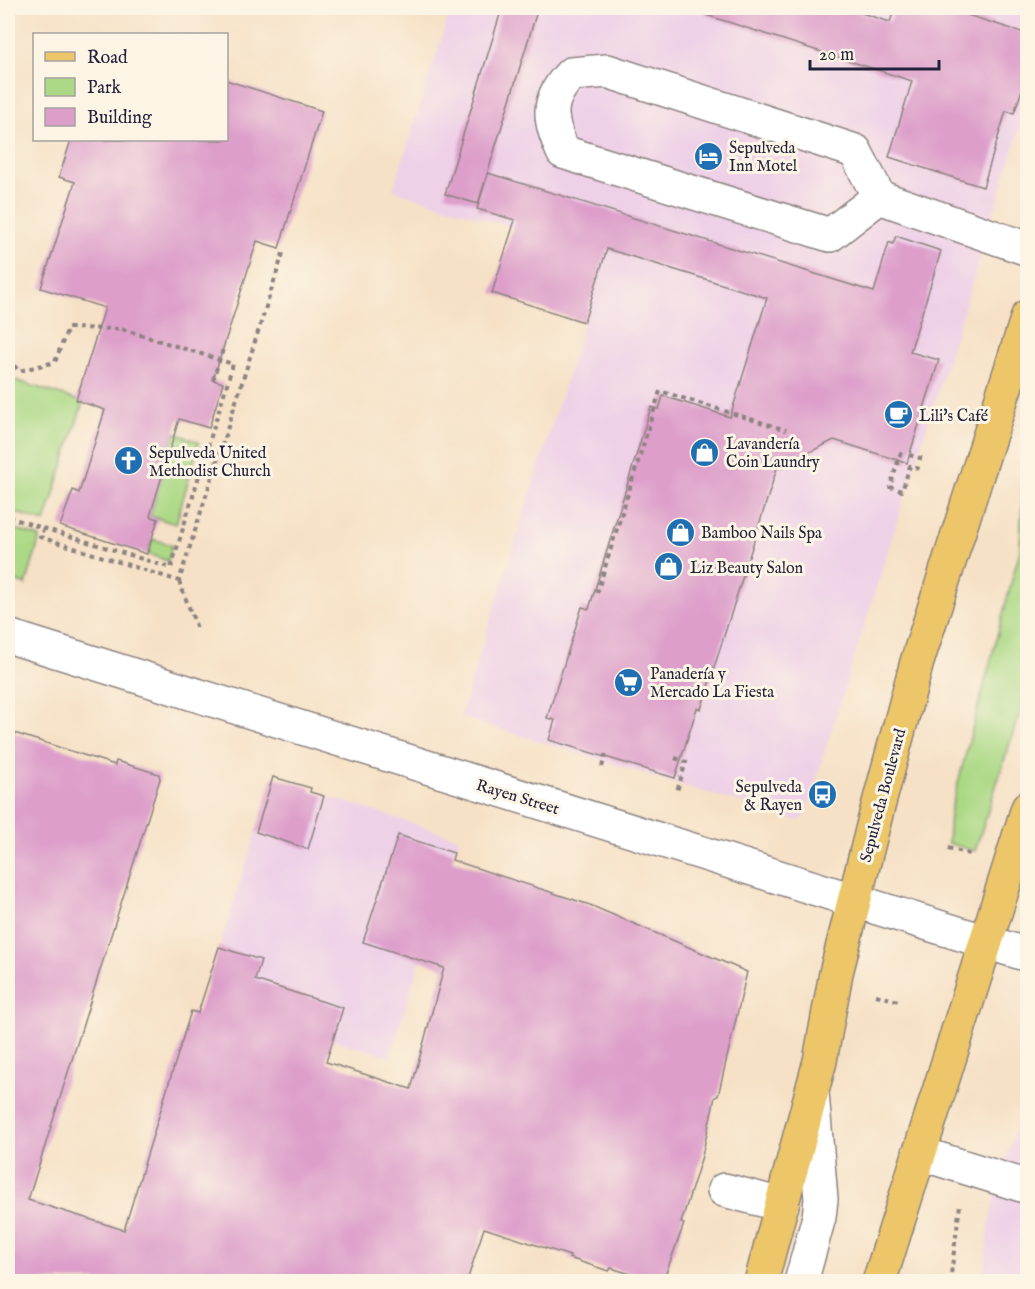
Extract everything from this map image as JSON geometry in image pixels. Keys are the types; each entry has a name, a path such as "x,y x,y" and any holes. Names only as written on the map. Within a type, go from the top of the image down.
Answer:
{"main road":[{"name":"Sepulveda Boulevard","path":"761,1281 812,1093 836,974 917,662 1028,316"},
{"path":"879,1281 1028,808"}],"street":[{"path":"879,197 830,235 563,152 551,124 556,90 571,74 607,71 855,151 879,197 1028,249"},
{"name":"Rayen Street","path":"8,636 1028,956"},
{"path":"801,1281 817,1227 821,1199 812,1093"},
{"path":"919,1153 1028,1187"},
{"path":"724,1190 782,1205"}],"path":[{"path":"198,631 179,580 284,250"},
{"path":"8,358 19,370 55,362 68,328 122,329 233,364 232,376 171,568 8,517"},
{"path":"213,380 224,346"},
{"path":"597,594 660,391 786,430"},
{"path":"901,452 890,488 902,491 910,466 921,469"},
{"path":"909,454 924,459"},
{"path":"44,528 40,537 179,580"},
{"path":"602,767 607,750"},
{"path":"675,758 686,762 677,791"},
{"path":"948,848 974,856"},
{"path":"876,995 902,1002"},
{"path":"951,1281 961,1199"}],"shaded area":[{"path":"451,8 1027,8 1027,107 804,818 799,821 460,717 605,256 393,190"},
{"path":"273,779 459,838 390,1057 203,999"},
{"path":"1027,1090 1027,1281 983,1282 990,1218"}],"green space":[{"path":"8,378 83,402 45,522 8,510"},
{"path":"175,433 199,442 176,524 150,516"},
{"path":"1027,435 1027,690 975,851 948,843 950,813 1020,550"},
{"path":"8,527 40,537 26,585 8,579"},
{"path":"152,539 172,545 168,561 148,554"}],"building":[{"path":"502,8 538,8 478,204 445,194"},
{"path":"707,8 846,8 890,22 895,8 945,8 1028,34 1028,73 1014,113 1006,111 983,187 889,157 912,81 706,15"},
{"path":"228,81 322,111 279,248 257,241 213,380 223,383 209,428 179,419 150,516 158,519 147,554 60,526 73,490 79,493 105,410 76,400 105,308 41,288 75,182 59,177 71,141 228,141"},
{"path":"488,173 874,292 889,242 893,244 896,236 941,251 910,352 939,360 907,463 834,440 777,468 701,709 697,708 675,778 549,740 555,720 547,718 582,607 589,609 651,407 659,409 663,396 730,417 767,298 607,249 584,322 492,293 515,220 477,209"},
{"path":"8,731 115,765 116,761 159,774 160,779 28,1200 124,1230 191,1011 198,1013 219,947 261,960 255,980 343,1008 326,1062 411,1089 444,968 363,942 398,835 454,853 452,860 590,905 747,972 718,1096 715,1097 702,1156 681,1223 684,1224 663,1281 653,1281 611,1268 609,1271 484,1228 467,1281 8,1281"},
{"path":"273,777 311,788 310,792 324,796 308,849 256,832"}],"place":[{"name":"Sepulveda Inn Motel","path":"708,156"},
{"name":"Lili's Café","path":"898,415"},
{"name":"Lavandería Coin Laundry","path":"705,452"},
{"name":"Sepulveda United Methodist Church","path":"128,461"},
{"name":"Bamboo Nails Spa","path":"680,532"},
{"name":"Liz Beauty Salon","path":"669,567"},
{"name":"Panadería y Mercado La Fiesta","path":"629,682"},
{"name":"Sepulveda & Rayen","path":"823,795"}]}
